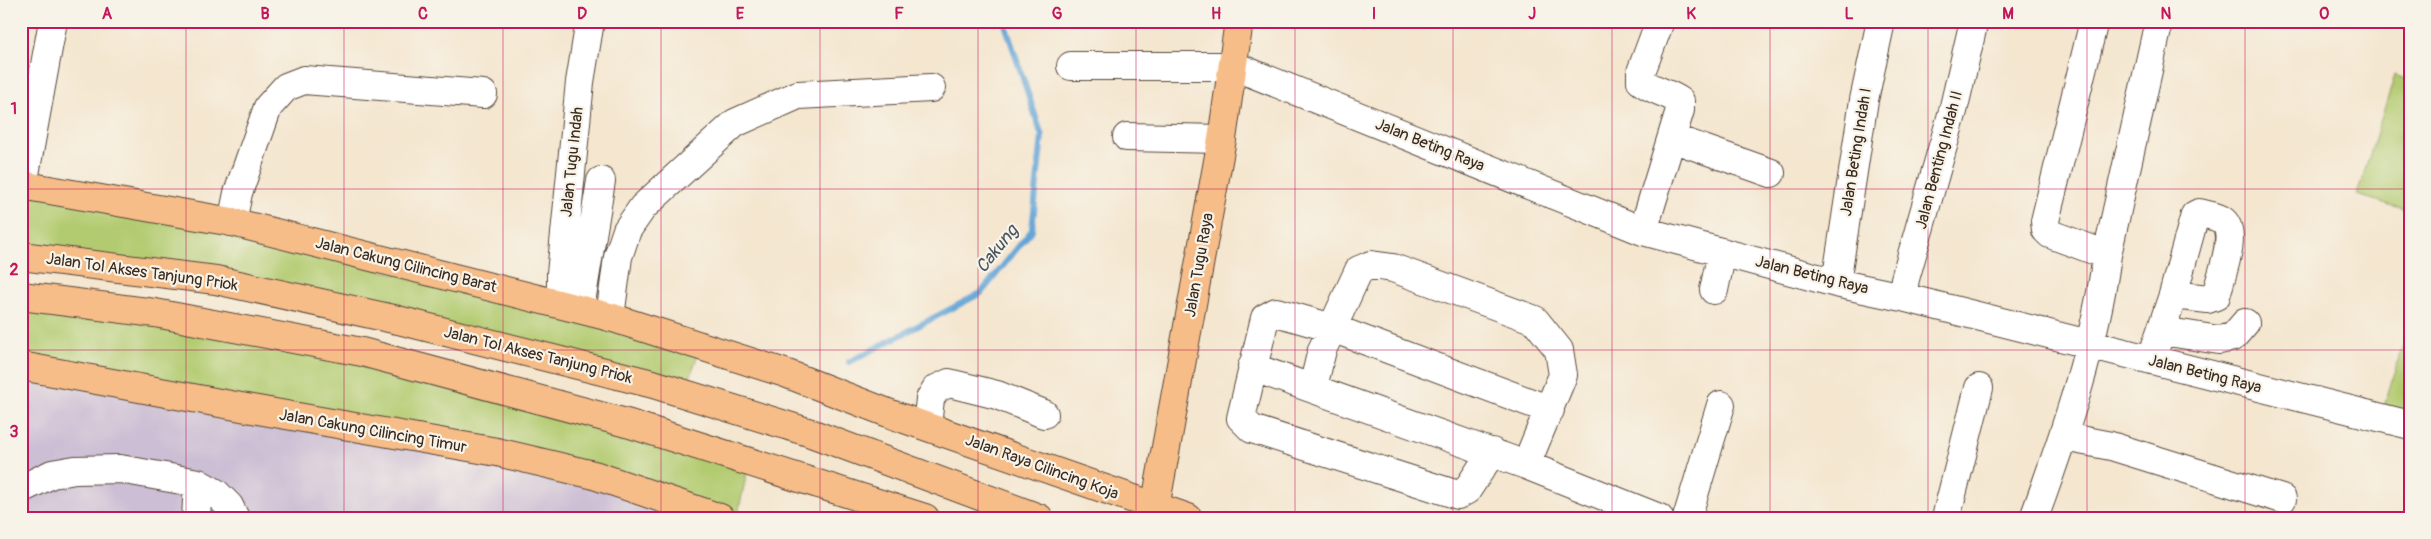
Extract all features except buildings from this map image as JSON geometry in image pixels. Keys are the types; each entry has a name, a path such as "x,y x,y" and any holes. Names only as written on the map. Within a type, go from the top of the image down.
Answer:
{"main road":[{"name":"Jalan Tugu Raya","path":"1155,508 1222,139 1239,21"},
{"name":"Jalan Cakung Cilincing Barat","path":"22,185 232,222 570,306 785,373 896,416"},
{"name":"Jalan Tol Akses Tanjung Priok","path":"21,256 216,280 398,320 653,384 808,432 1039,518"},
{"path":"21,296 155,313 362,352 630,424 904,513 925,518"},
{"name":"Jalan Cakung Cilincing Timur","path":"21,366 496,452 594,475 703,514"},
{"name":"Jalan Raya Cilincing Koja","path":"896,416 1188,518"}],"street":[{"path":"22,185 53,21"},
{"name":"Jalan Tugu Indah","path":"570,306 561,274 579,92 590,21"},
{"path":"1643,231 1680,110 1680,101 1670,94 1649,88 1641,81 1641,72 1660,21"},
{"name":"Jalan Beting Indah I","path":"1836,283 1864,100 1881,21"},
{"name":"Jalan Benting Indah II","path":"1902,298 1905,280 1954,111 1974,21"},
{"path":"2094,21 2045,221 2046,230 2050,234 2107,256"},
{"path":"2034,518 2064,437 2089,346 2159,21"},
{"path":"1071,66 1234,66"},
{"name":"Jalan Beting Raya","path":"1234,66 1643,231 1836,283 2410,425"},
{"path":"232,222 238,193 268,107 286,87 304,80 483,94"},
{"path":"610,317 618,257 627,230 643,207 735,123 798,95 931,88"},
{"path":"1127,137 1222,139"},
{"path":"1672,138 1771,173"},
{"path":"570,306 601,181"},
{"path":"1714,290 1722,252"},
{"path":"1313,387 1322,350 1359,270 1371,265 1393,268 1535,320 1559,350 1563,375 1526,465"},
{"path":"2151,360 2173,295"},
{"path":"1492,452 1467,490 1458,495 1252,429 1242,418 1252,367 1265,318 1276,312 1332,328 1550,410"},
{"path":"2162,331 2219,340 2233,337 2245,323"},
{"path":"1252,367 1313,387 1492,452 1659,518"},
{"path":"927,426 930,399 936,389 949,383 997,395 1044,414"},
{"path":"1946,518 1979,388"},
{"path":"1687,518 1721,405"},
{"path":"2064,437 2111,446 2282,499"},
{"path":"21,489 52,474 74,470 120,469 198,482 216,493 229,506 235,518"},
{"path":"196,518 198,482"}],"shaded area":[{"path":"21,367 497,452 696,518 21,518"}],"green space":[{"path":"2395,75 2410,81 2410,211 2357,195"},
{"path":"21,185 701,346 684,394 472,338 21,256"},
{"path":"21,298 362,352 747,472 739,509 739,518 722,518 594,475 21,366"},
{"path":"2410,321 2410,423 2381,416"}],"waterway":[{"name":"Cakung","path":"849,362 981,293 1032,230 1042,136 1004,21"}]}
